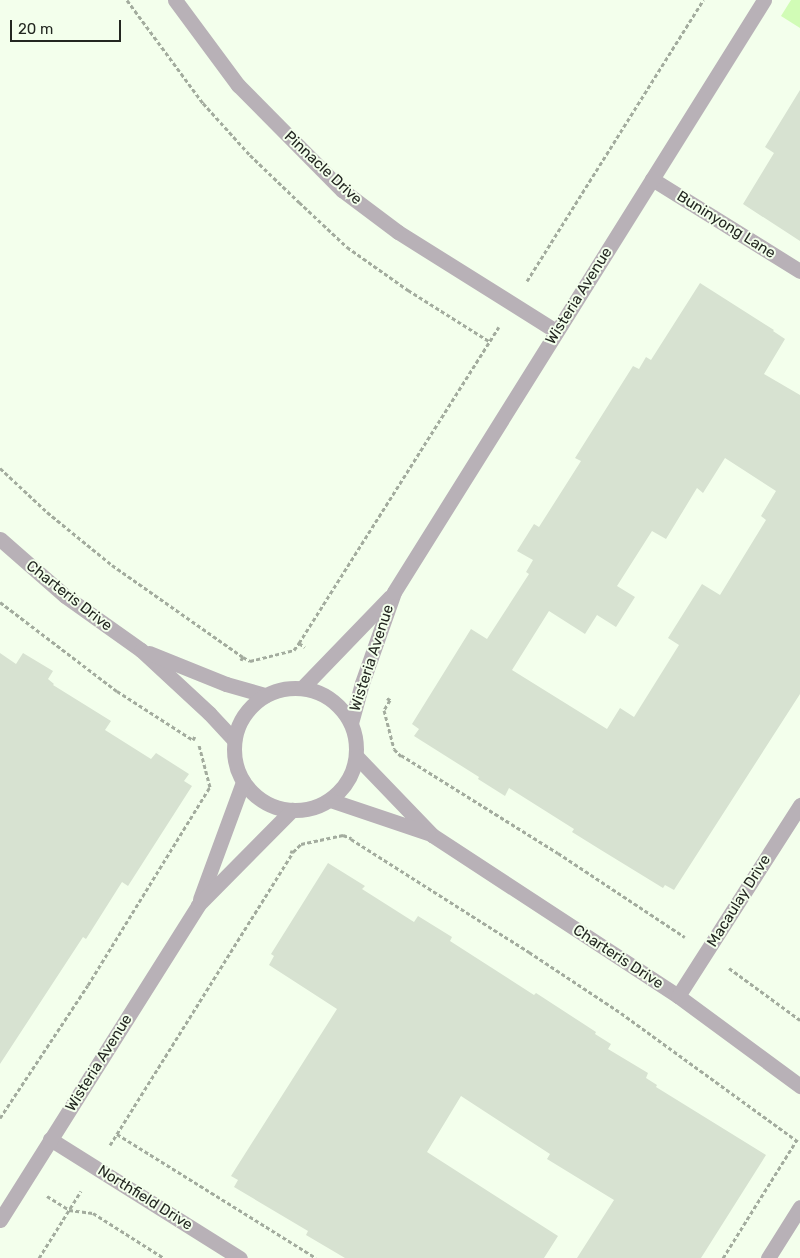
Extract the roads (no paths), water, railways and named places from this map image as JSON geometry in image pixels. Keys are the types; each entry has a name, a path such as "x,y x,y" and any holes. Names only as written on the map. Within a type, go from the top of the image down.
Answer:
{"street":[{"name":"Pinnacle Drive","path":"175,0 238,84 342,190 398,232 556,331"},
{"name":"Wisteria Avenue","path":"302,688 394,592 764,0"},
{"name":"Buninyong Lane","path":"652,179 800,271"},
{"name":"Charteris Drive","path":"0,539 65,596 141,650 209,712 234,740"},
{"name":"Wisteria Avenue","path":"351,723 362,683 394,592"},
{"name":"Charteris Drive","path":"141,650 226,684 265,695"},
{"path":"290,688 302,688 322,694 339,706 351,723 357,745 352,773 343,788 330,800 318,806 292,810 273,806 256,796 243,782 234,754 234,740 240,722 250,707 265,695 290,688"},
{"name":"Charteris Drive","path":"356,756 432,835 678,996 800,1086"},
{"name":"Wisteria Avenue","path":"198,905 243,782"},
{"name":"Charteris Drive","path":"330,800 432,835"},
{"name":"Macaulay Drive","path":"678,996 800,805"},
{"name":"Wisteria Avenue","path":"0,1220 198,905 292,810"},
{"name":"Northfield Drive","path":"50,1139 240,1258"},
{"path":"768,1258 800,1207"}]}
